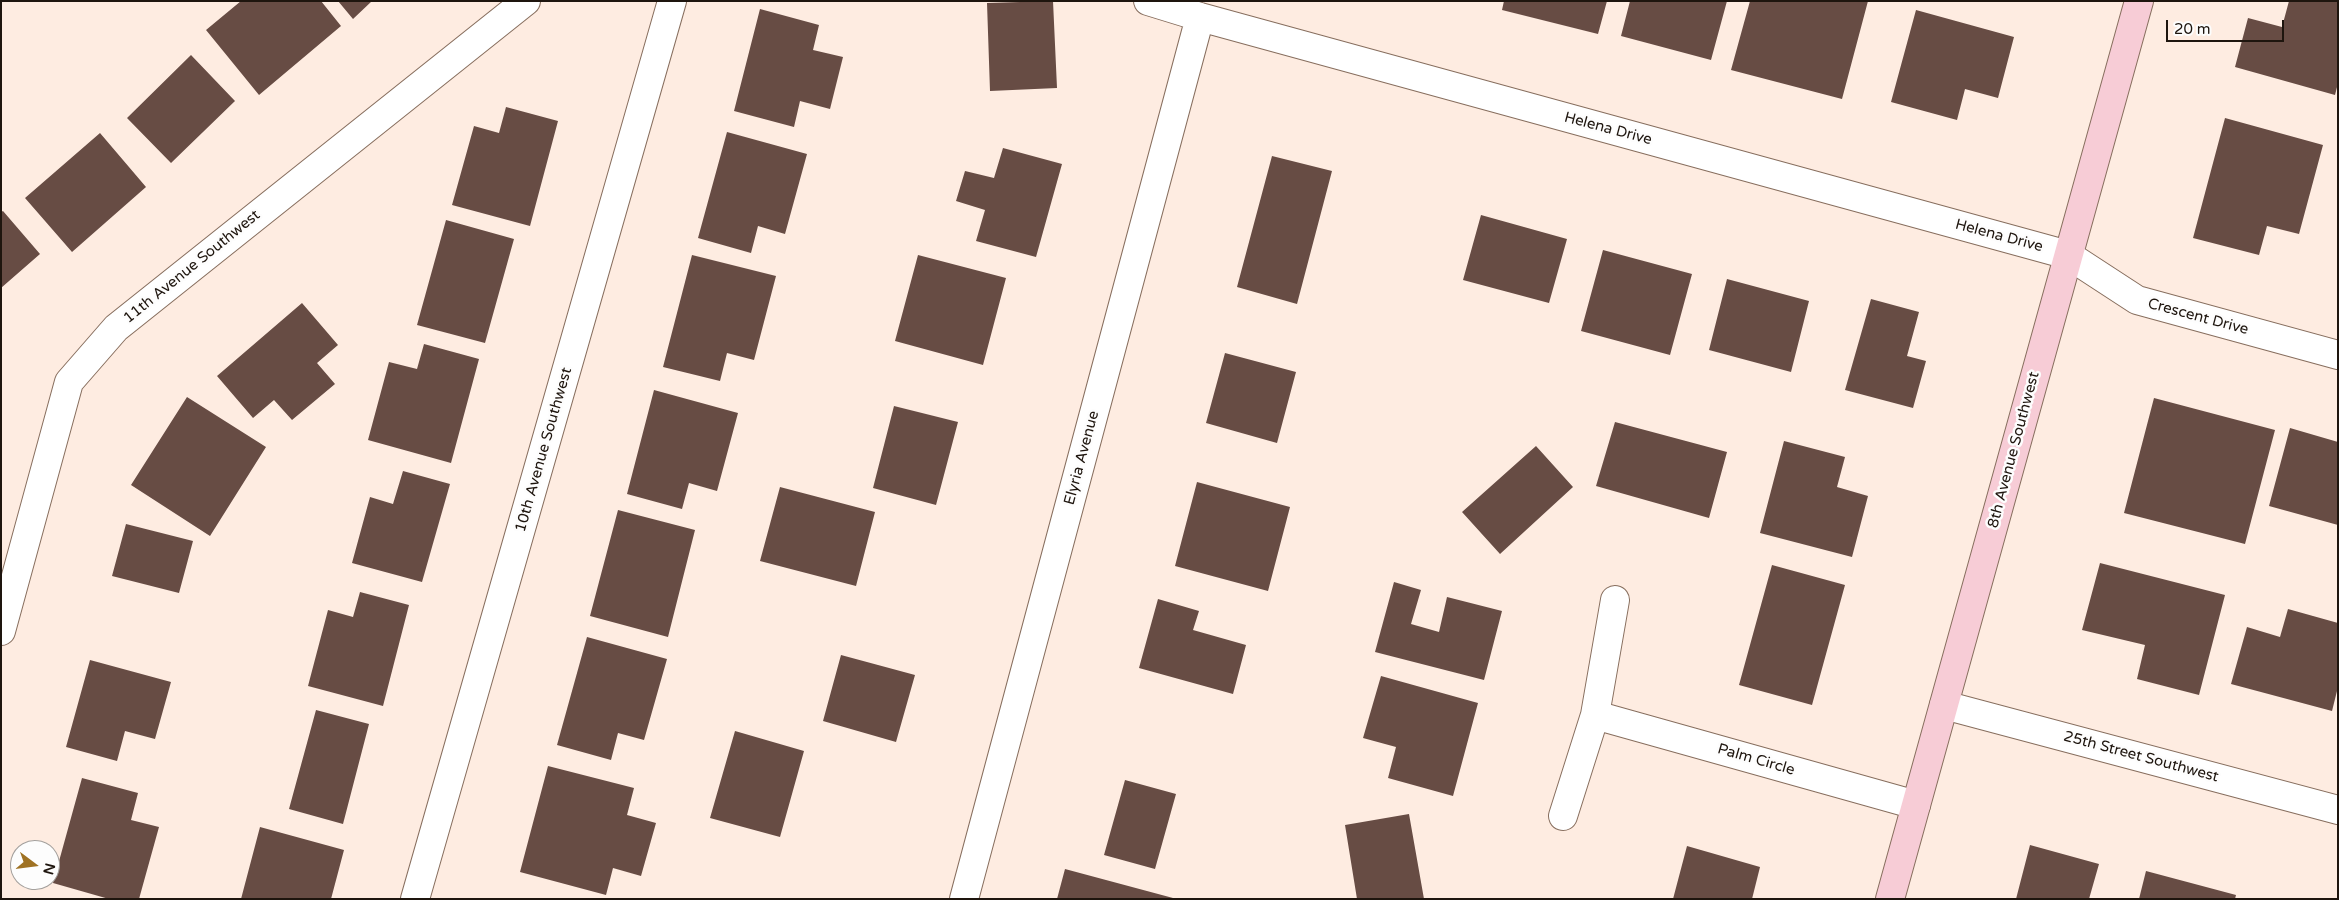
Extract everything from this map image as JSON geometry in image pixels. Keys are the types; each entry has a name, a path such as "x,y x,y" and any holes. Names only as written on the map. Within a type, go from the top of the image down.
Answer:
{"street":[{"name":"11th Avenue Southwest","path":"1,630 69,382 116,328 526,1"},
{"name":"10th Avenue Southwest","path":"415,899 672,1"},
{"name":"Helena Drive","path":"1148,1 1200,17 2068,255"},
{"name":"8th Avenue Southwest","path":"1890,899 2139,1"},
{"name":"Elyria Avenue","path":"964,899 1200,17"},
{"name":"Crescent Drive","path":"2068,255 2137,300 2338,356"},
{"path":"1563,816 1595,715 1615,600"},
{"name":"25th Street Southwest","path":"1944,704 2338,810"},
{"name":"Palm Circle","path":"1595,715 1916,805"}],"building":[{"path":"241,1 321,1 341,26 259,95 206,30"},
{"path":"338,1 372,1 353,19"},
{"path":"1053,1 1057,88 990,91 987,3"},
{"path":"1504,1 1607,1 1598,34 1502,10"},
{"path":"1630,1 1727,1 1711,60 1621,36"},
{"path":"1750,1 1868,1 1842,99 1731,70"},
{"path":"2289,1 2338,1 2338,83 2335,95 2235,67 2248,18 2282,27"},
{"path":"760,9 819,25 813,50 843,57 830,109 800,101 794,127 734,111"},
{"path":"1916,10 2014,37 1998,98 1965,89 1957,120 1891,102"},
{"path":"191,55 235,101 171,163 127,118"},
{"path":"506,107 558,121 530,226 452,205 474,126 499,133"},
{"path":"2225,118 2323,145 2299,234 2267,226 2259,255 2193,238"},
{"path":"727,132 807,154 785,234 758,226 751,253 698,238"},
{"path":"100,133 146,187 72,252 25,198"},
{"path":"1003,148 1062,164 1036,257 976,241 985,210 956,201 965,171 994,178"},
{"path":"1272,156 1332,171 1297,304 1237,287"},
{"path":"3,211 40,254 1,288 1,212"},
{"path":"1481,215 1567,239 1549,303 1463,280"},
{"path":"446,220 514,239 485,343 417,325"},
{"path":"1603,250 1692,274 1670,355 1581,331"},
{"path":"692,255 776,276 754,360 727,353 720,381 663,367"},
{"path":"918,255 1006,278 983,365 895,341"},
{"path":"1727,279 1809,301 1791,372 1709,350"},
{"path":"1871,299 1919,312 1907,356 1926,361 1913,408 1845,390"},
{"path":"302,303 338,345 317,363 335,384 292,420 274,400 253,418 217,376"},
{"path":"424,344 479,359 451,463 368,440 389,362 417,369"},
{"path":"1225,353 1296,372 1277,443 1206,423"},
{"path":"654,390 738,413 717,491 689,483 682,509 627,494"},
{"path":"187,397 266,447 210,536 131,485"},
{"path":"2154,398 2275,430 2245,544 2124,513"},
{"path":"894,406 958,422 936,505 873,488"},
{"path":"1615,422 1727,452 1709,518 1596,486"},
{"path":"2290,428 2338,442 2338,525 2269,506"},
{"path":"1784,441 1845,457 1837,487 1868,496 1852,557 1760,533"},
{"path":"1536,446 1573,487 1500,554 1462,512"},
{"path":"403,471 450,484 422,582 352,563 370,497 393,504"},
{"path":"1197,482 1290,507 1268,591 1175,566"},
{"path":"780,487 875,512 856,586 760,561"},
{"path":"618,510 695,530 668,637 590,616"},
{"path":"126,524 193,541 179,593 112,576"},
{"path":"2100,563 2225,595 2199,695 2137,679 2145,645 2082,630"},
{"path":"1772,565 1845,585 1812,705 1739,685"},
{"path":"1394,582 1421,590 1411,624 1439,632 1447,597 1502,611 1484,680 1375,652"},
{"path":"360,592 409,605 383,706 308,686 328,610 353,617"},
{"path":"1158,599 1199,611 1193,630 1246,645 1233,694 1139,668"},
{"path":"2288,609 2338,623 2338,687 2332,711 2231,684 2247,627 2280,637"},
{"path":"587,637 667,659 644,740 618,733 611,760 557,745"},
{"path":"841,655 915,675 896,742 823,721"},
{"path":"90,660 171,682 155,739 125,731 117,761 66,747"},
{"path":"1381,676 1478,703 1453,796 1388,778 1396,747 1363,738"},
{"path":"316,710 369,724 343,824 289,809"},
{"path":"735,731 804,751 780,837 710,818"},
{"path":"548,766 634,788 627,815 656,823 641,876 613,868 606,895 520,872"},
{"path":"82,778 138,793 131,820 159,827 139,899 109,899 60,885 60,858"},
{"path":"1125,780 1176,794 1155,869 1104,855"},
{"path":"1409,814 1424,899 1357,899 1345,825"},
{"path":"260,827 344,850 331,899 241,899"},
{"path":"2030,845 2099,864 2089,899 2016,899"},
{"path":"1687,846 1760,867 1752,899 1673,899"},
{"path":"1065,869 1173,898 1173,899 1057,899"},
{"path":"2146,871 2236,895 2235,899 2139,899"}]}
